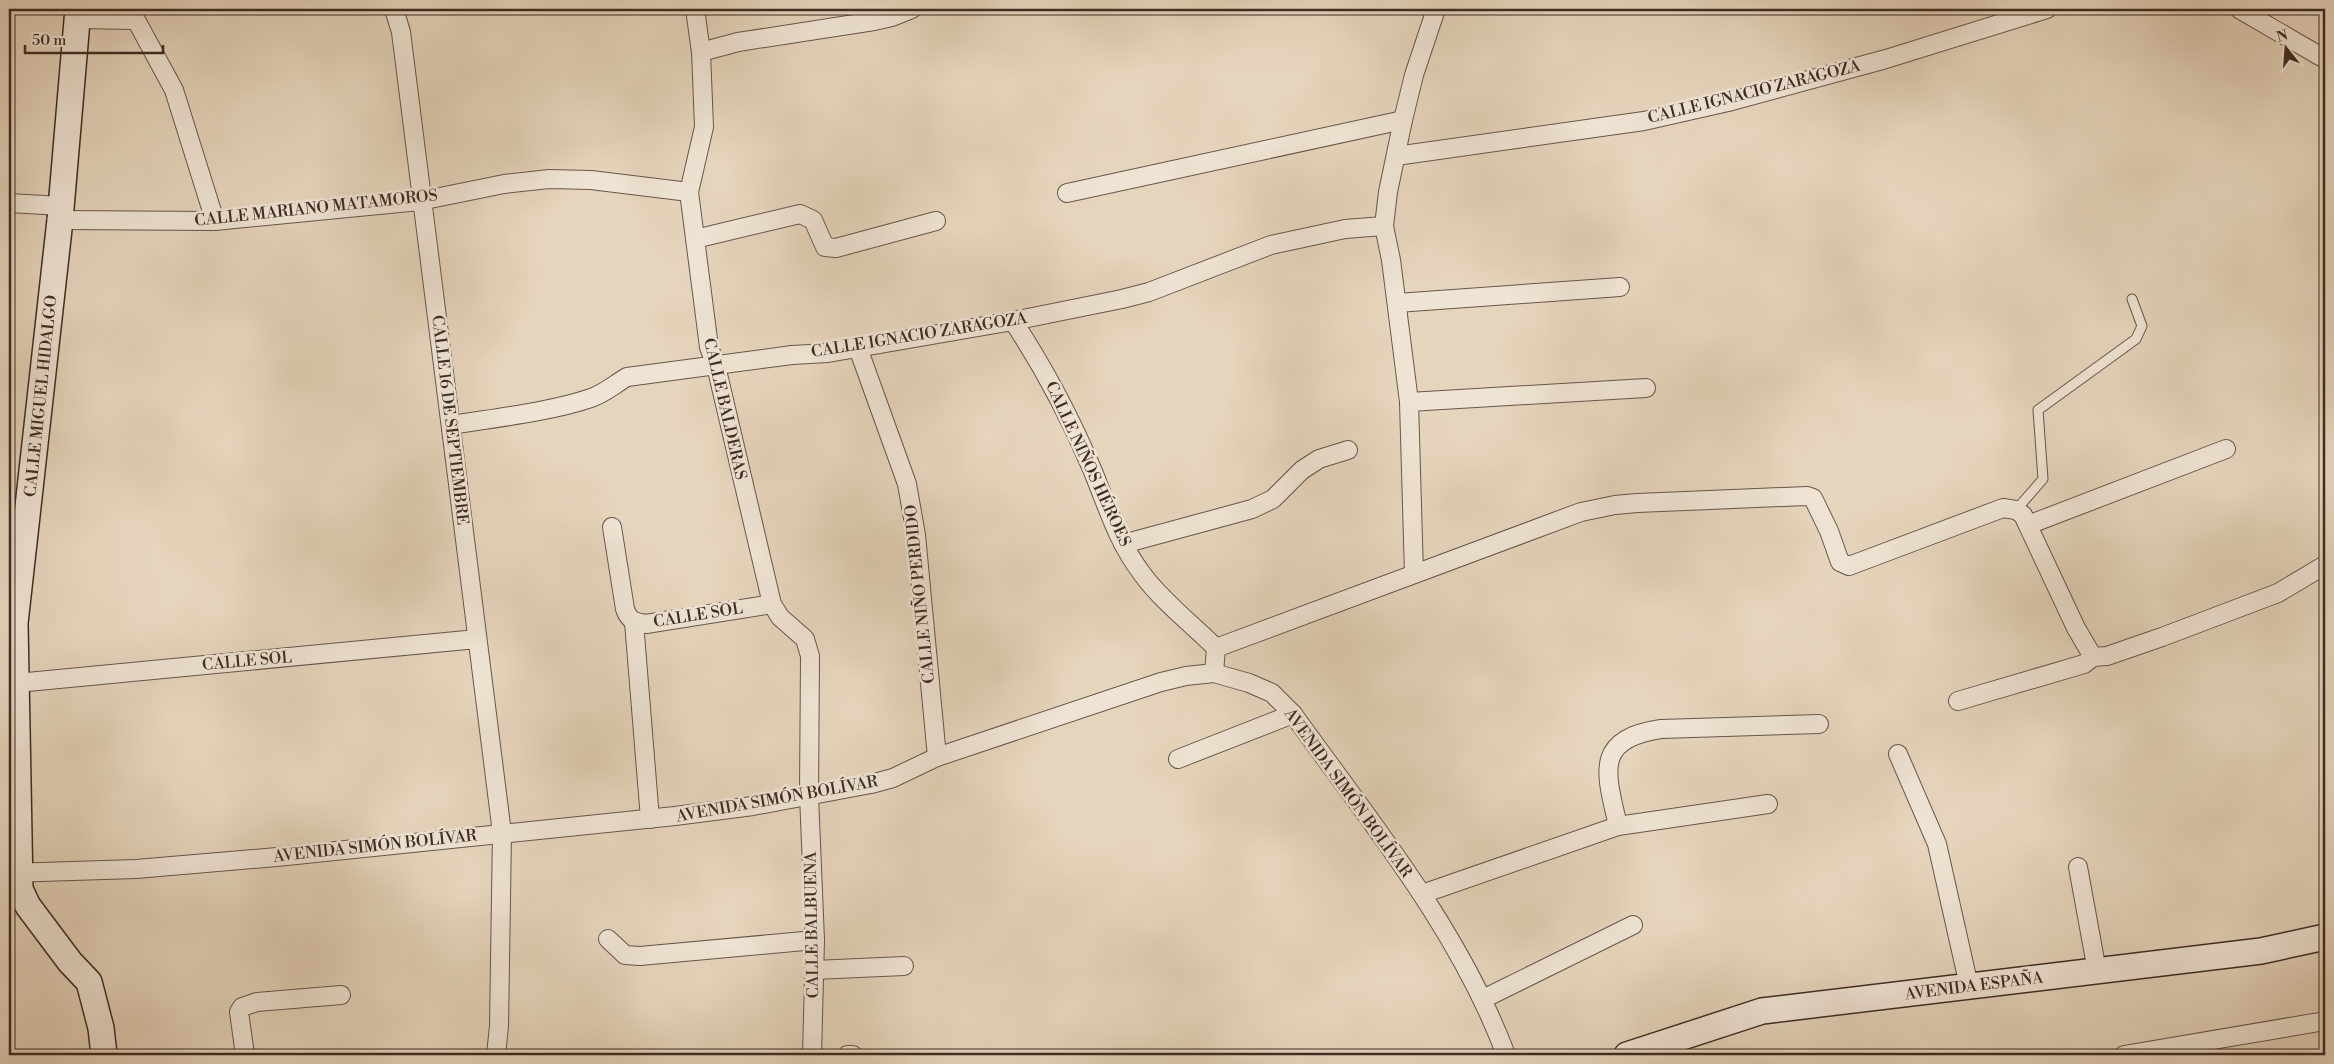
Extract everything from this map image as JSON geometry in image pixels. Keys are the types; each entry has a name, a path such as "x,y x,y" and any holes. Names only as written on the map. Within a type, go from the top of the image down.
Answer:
{"street":[{"name":"CALLE 16 DE SEPTIEMBRE","path":"394,9 401,32 420,200 451,425 502,833 499,1026 496,1055"},
{"name":"CALLE BALDERAS","path":"695,9 701,52 704,127 689,192 709,347 716,366 772,604 780,617 806,639 810,656 809,795"},
{"path":"701,52 738,42 874,22 912,9"},
{"path":"1414,574 1409,402 1397,303 1384,226 1403,120 1414,75 1436,9"},
{"name":"CALLE IGNACIO ZARAGOZA","path":"1396,156 1644,121 1728,102 1886,58 2047,9"},
{"path":"2239,9 2325,59"},
{"path":"77,14 136,20 174,90 215,221"},
{"name":"CALLE MIGUEL HIDALGO","path":"77,14 61,213 12,624 17,682 14,873 28,906 70,962 89,982 101,1028 104,1055"},
{"path":"1067,193 1403,120"},
{"name":"CALLE MARIANO MATAMOROS","path":"9,203 61,213 215,221 420,200 504,184 549,179 591,180 689,192"},
{"path":"695,239 800,214 813,220 824,247 836,248 936,220"},
{"name":"CALLE IGNACIO ZARAGOZA","path":"451,425 502,417 590,398 604,392 627,377 858,348 1013,321 1149,292 1271,245 1345,230 1384,226"},
{"path":"1397,303 1620,287"},
{"name":"CALLE NIÑOS HÉROES","path":"1013,321 1043,366 1092,468 1116,533 1143,576 1216,648"},
{"name":"CALLE NIÑO PERDIDO","path":"858,348 906,484 916,535 937,757"},
{"path":"1409,402 1646,388"},
{"path":"2028,525 2226,449"},
{"path":"1123,544 1252,509 1272,499 1302,470 1319,459 1348,450"},
{"path":"1214,673 1216,648 1581,512 1615,505 1807,496 1813,498 1819,509 1840,562 1849,566 2003,508 2016,510 2023,515 2076,628 2093,657"},
{"name":"CALLE SOL","path":"612,527 625,609 628,617 634,622 646,624 772,604"},
{"path":"1958,701 2084,664 2093,657 2108,656 2135,647 2278,593 2325,565"},
{"path":"634,622 650,819"},
{"name":"CALLE SOL","path":"17,682 477,639"},
{"name":"AVENIDA SIMÓN BOLÍVAR","path":"14,873 146,868 277,857 650,819 753,806 894,778 937,757 1161,682 1186,676 1214,673 1249,683 1272,693 1293,714 1422,894 1483,999 1506,1055"},
{"path":"1178,759 1293,714"},
{"path":"1618,826 1608,782 1608,763 1616,746 1641,732 1662,729 1819,724"},
{"path":"1898,754 1936,844 1969,986"},
{"name":"CALLE BALBUENA","path":"809,795 815,940 812,1055"},
{"path":"1422,894 1618,826 1768,804"},
{"path":"2078,867 2097,971"},
{"path":"1483,999 1633,925"},
{"name":"AVENIDA ESPAÑA","path":"1627,1055 1762,1011 2262,951 2325,937"},
{"path":"608,939 625,955 640,956 815,940"},
{"path":"814,970 904,966"},
{"path":"245,1055 239,1012 242,1006 257,1002 341,994"},
{"path":"2134,1055 2325,1021"},
{"path":"848,1055 853,1055"}],"lane":[{"path":"2016,510 2043,479 2038,410 2136,339 2142,326 2132,299"}]}
